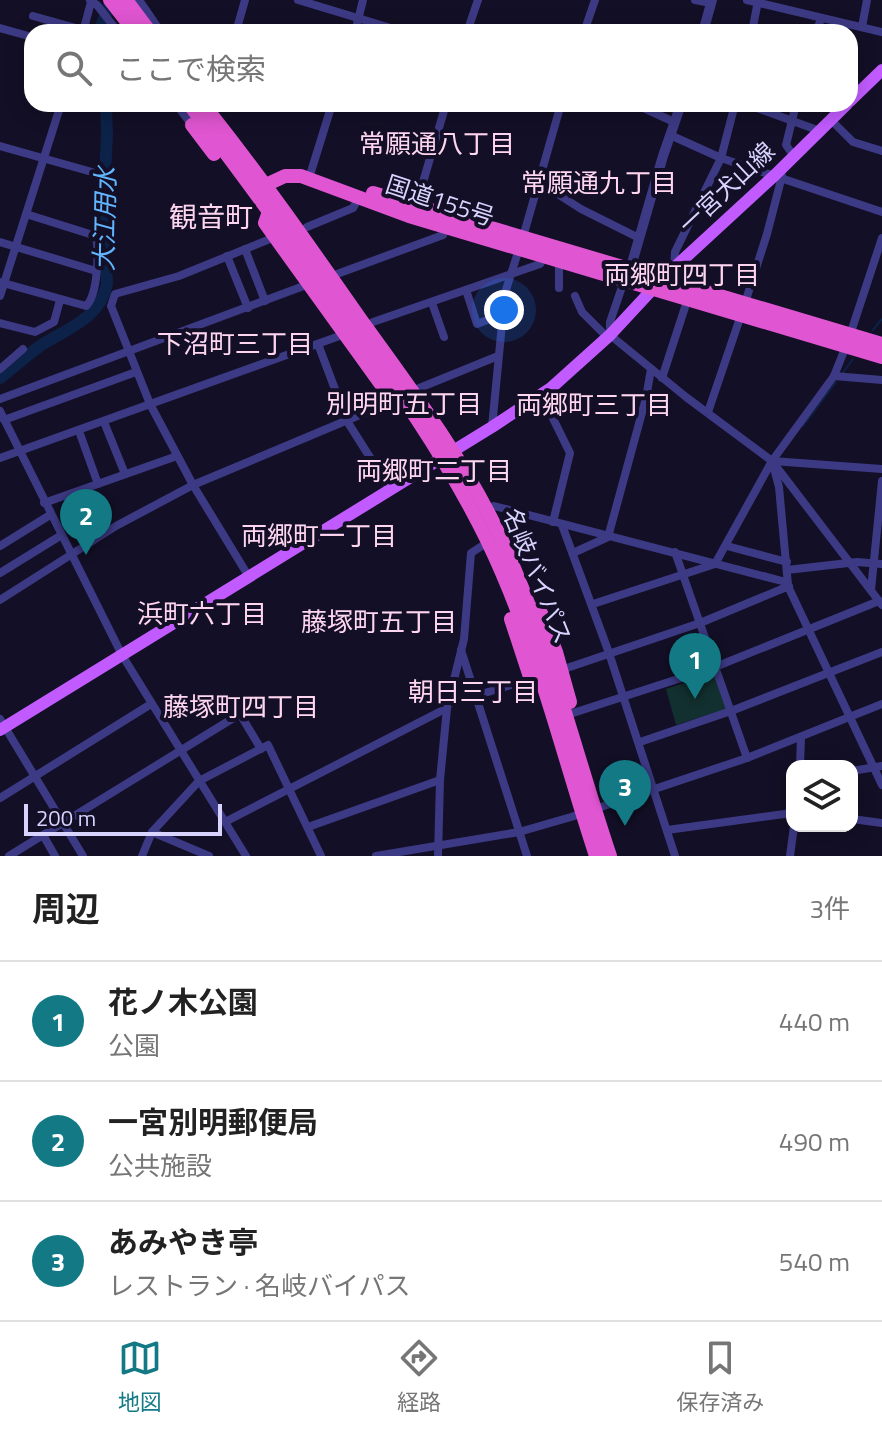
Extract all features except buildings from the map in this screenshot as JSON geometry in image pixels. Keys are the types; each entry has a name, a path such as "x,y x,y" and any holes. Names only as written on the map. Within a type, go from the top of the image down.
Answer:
{"highway":[{"path":"124,0 144,24"},
{"path":"105,4 126,24"},
{"name":"名岐バイパス","path":"196,112 239,172 260,185"},
{"name":"名岐バイパス","path":"213,112 274,208 411,408 474,485 515,569 541,642 572,739 596,856"},
{"name":"国道155号","path":"260,185 292,172 310,175 416,206 521,243 848,341 882,357"},
{"name":"国道155号","path":"260,185 294,175 309,178 446,227 521,243 544,257 627,275"},
{"path":"409,387 408,370 337,274 307,227 290,205 274,208 265,223 393,401 411,408"},
{"name":"名岐バイパス","path":"274,208 409,387 448,454 528,639 575,792 601,831 610,856"},
{"name":"国道155号","path":"657,284 688,298 743,309"},
{"name":"国道155号","path":"848,341 882,344"},
{"path":"474,485 494,506 523,568 556,652 573,713 572,739"},
{"path":"502,574 504,597 562,780 568,789 575,792"},
{"path":"541,642 556,652"},
{"path":"536,695 551,709"},
{"path":"601,831 613,843 618,856"}],"main road":[{"name":"一宮犬山線","path":"858,93 882,70"},
{"name":"一宮犬山線","path":"2,725 122,655 541,394 609,336 657,284 778,176 839,112"}],"street":[{"path":"114,24 124,0"},
{"path":"139,0 156,24"},
{"path":"238,24 245,0"},
{"path":"298,0 377,24"},
{"path":"356,24 363,0"},
{"path":"470,24 478,0"},
{"path":"587,24 595,0"},
{"path":"695,0 712,2 705,24"},
{"path":"747,0 847,24"},
{"path":"862,27 867,0"},
{"path":"85,24 91,1 105,4 112,24"},
{"path":"754,24 758,2"},
{"path":"33,16 60,24"},
{"path":"819,24 821,19"},
{"path":"858,26 882,32"},
{"path":"0,28 24,35"},
{"path":"0,296 59,112"},
{"path":"310,175 330,112"},
{"path":"416,206 444,112"},
{"path":"492,427 503,314 511,275 559,112"},
{"path":"652,112 674,122"},
{"path":"609,336 610,322 678,112"},
{"path":"674,268 675,252 721,158 733,112"},
{"path":"766,112 820,131"},
{"path":"794,112 786,145 794,156"},
{"path":"831,120 853,142 882,151"},
{"path":"670,135 721,158 882,212"},
{"path":"0,146 92,172"},
{"path":"708,412 767,234 778,176"},
{"path":"539,182 581,209 639,238"},
{"path":"307,227 353,208 359,197"},
{"path":"2,283 86,306 90,303 96,271 96,236 26,214"},
{"path":"337,274 443,235 446,227"},
{"path":"249,577 193,485 150,404 111,306 115,294 179,276 275,237"},
{"path":"593,604 715,564 772,461 834,376 882,238"},
{"path":"0,242 96,271"},
{"path":"245,249 265,301"},
{"path":"227,256 248,308"},
{"path":"373,322 540,264 544,257"},
{"path":"559,261 559,288"},
{"path":"0,399 309,284"},
{"path":"466,290 477,324 503,314"},
{"path":"573,713 715,667 880,603 772,461 609,336 582,312 575,296"},
{"path":"662,378 688,298"},
{"path":"0,323 35,332 54,322 60,300"},
{"path":"432,303 444,337"},
{"path":"0,458 345,334"},
{"path":"318,344 347,421 390,489"},
{"path":"0,369 23,349"},
{"path":"409,387 498,356"},
{"path":"608,537 651,369"},
{"path":"136,372 2,415 122,655 246,856"},
{"path":"834,376 882,380"},
{"path":"541,394 570,453 557,523 573,553 593,604 675,856"},
{"path":"0,600 129,519 193,485 393,401"},
{"path":"104,422 125,474"},
{"path":"79,431 98,484"},
{"path":"44,503 177,456"},
{"path":"772,461 882,469"},
{"path":"772,461 779,487 789,585 850,717 879,768 882,785"},
{"path":"871,590 878,564 882,481"},
{"path":"494,506 789,585"},
{"path":"0,546 50,515"},
{"path":"0,573 60,536"},
{"path":"573,553 608,537"},
{"path":"437,852 447,706 461,649 471,553 488,542"},
{"path":"727,546 787,566 850,562 878,564"},
{"path":"675,552 747,758"},
{"path":"561,670 700,623 789,585"},
{"path":"461,649 527,856"},
{"path":"640,742 731,711 882,652"},
{"path":"225,822 447,706 531,679"},
{"path":"0,798 151,704"},
{"path":"376,856 437,852 588,812 747,758 882,704"},
{"path":"9,856 240,714 261,749"},
{"path":"2,725 83,856"},
{"path":"800,760 801,737"},
{"path":"142,856 152,832 199,781 268,745 321,856"},
{"path":"858,770 879,768"},
{"path":"308,827 440,780"},
{"path":"667,830 786,814"},
{"path":"858,820 882,823"},
{"path":"152,832 209,856"},
{"path":"790,856 793,832"},
{"path":"43,835 55,856"}],"green space":[{"path":"714,673 726,709 676,725 666,689"}],"waterway":[{"name":"大江用水","path":"102,24 111,0"},
{"name":"大江用水","path":"0,378 40,346 90,315 103,296 107,284 104,193 106,112"},
{"path":"873,330 882,319"},
{"path":"842,374 853,359"},
{"path":"803,426 836,382"}],"place":[{"name":"一宮別明郵便局","path":"86,555"},
{"name":"花ノ木公園","path":"695,699"},
{"name":"あみやき亭","path":"625,826"}],"district":[{"name":"常願通八丁目","path":"437,144"},
{"name":"常願通九丁目","path":"599,183"},
{"name":"観音町","path":"211,217"},
{"name":"両郷町四丁目","path":"682,275"},
{"name":"下沼町三丁目","path":"235,344"},
{"name":"別明町五丁目","path":"404,404"},
{"name":"両郷町三丁目","path":"594,405"},
{"name":"両郷町二丁目","path":"434,471"},
{"name":"両郷町一丁目","path":"319,536"},
{"name":"浜町六丁目","path":"202,614"},
{"name":"藤塚町五丁目","path":"379,622"},
{"name":"朝日三丁目","path":"473,692"},
{"name":"藤塚町四丁目","path":"241,707"}]}
